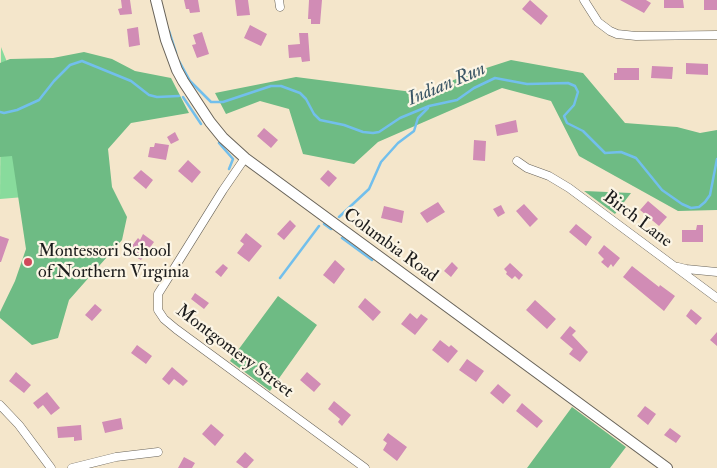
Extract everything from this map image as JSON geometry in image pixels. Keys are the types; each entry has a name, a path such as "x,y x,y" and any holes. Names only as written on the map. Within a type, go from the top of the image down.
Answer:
{"street":[{"name":"Columbia Road","path":"156,0 166,40 177,70 210,122 223,138 245,158 667,468"},
{"path":"584,0 598,22 618,34 636,36 717,35"},
{"name":"Montgomery Street","path":"245,158 165,283 157,298 158,310 164,319 176,330 365,468"},
{"name":"Birch Lane","path":"517,161 536,172 556,179 717,298"},
{"path":"674,266 717,272"},
{"path":"0,405 19,425 51,468"},
{"path":"72,468 116,458 158,452"}],"green space":[{"path":"1,47 60,194 0,199"},
{"path":"84,52 112,59 135,71 171,78 189,113 131,123 108,149 112,187 127,217 122,240 69,300 58,338 32,345 0,318 0,312 15,281 26,249 12,156 0,157 0,63 10,59 53,58"},
{"path":"511,60 583,73 625,123 677,127 700,133 717,130 717,210 678,211 579,156 551,101 502,88 378,142 354,164 303,154 289,109 260,101 226,114 215,93 296,77 420,93"},
{"path":"584,191 631,193 615,214"},
{"path":"278,296 317,325 270,391 230,361"},
{"path":"572,407 626,447 610,468 527,468"}],"building":[{"path":"121,0 130,0 132,14 120,15 118,9 122,8"},
{"path":"184,0 198,0 200,12 190,13 189,9 186,9"},
{"path":"235,0 248,0 250,15 237,16"},
{"path":"309,0 322,0 320,24 311,24 311,19 308,19"},
{"path":"530,0 548,16 541,25 522,9"},
{"path":"620,0 646,0 651,3 644,13"},
{"path":"664,0 683,0 684,8 664,8"},
{"path":"704,0 717,0 717,10 704,10"},
{"path":"250,25 267,34 261,46 244,38"},
{"path":"138,27 140,45 129,47 127,29"},
{"path":"202,32 209,54 197,58 192,45 196,44 193,35"},
{"path":"299,33 308,33 310,61 302,62 301,57 289,58 288,45 300,44"},
{"path":"686,63 708,64 708,75 686,74"},
{"path":"652,66 673,67 672,79 651,78"},
{"path":"617,68 639,68 639,80 614,80 614,73 617,73"},
{"path":"516,120 518,132 497,136 495,125"},
{"path":"264,128 278,140 271,148 257,136"},
{"path":"175,132 179,140 171,144 167,137"},
{"path":"474,140 486,141 485,161 473,160"},
{"path":"155,143 169,145 166,160 148,157 150,147 154,147"},
{"path":"188,160 201,172 192,183 178,171"},
{"path":"141,170 153,180 146,189 133,178"},
{"path":"328,170 337,178 329,187 320,179"},
{"path":"648,201 667,217 659,226 640,210"},
{"path":"438,202 445,212 427,223 420,213"},
{"path":"524,204 538,219 530,227 516,211"},
{"path":"501,205 505,213 498,217 493,209"},
{"path":"384,206 404,211 402,223 381,218"},
{"path":"290,220 296,226 284,240 277,234"},
{"path":"576,224 592,237 586,246 569,232"},
{"path":"697,225 703,225 703,242 682,242 682,230 696,230"},
{"path":"246,233 262,246 249,262 237,253 244,244 240,241"},
{"path":"143,234 154,242 141,260 128,251 138,238 140,240"},
{"path":"0,236 9,239 1,262 0,262"},
{"path":"604,245 620,258 613,267 611,264 608,268 601,262 604,259 598,253"},
{"path":"335,260 345,269 334,284 323,275"},
{"path":"452,262 458,268 451,277 444,271"},
{"path":"510,263 523,275 519,280 515,276 512,279 506,274 507,272 504,269"},
{"path":"223,264 228,268 221,277 215,272"},
{"path":"632,266 659,287 660,285 675,296 664,311 623,277"},
{"path":"195,293 209,303 204,309 191,299"},
{"path":"365,298 381,312 373,321 358,307"},
{"path":"535,300 556,319 547,329 526,310"},
{"path":"95,304 102,310 92,321 85,315"},
{"path":"691,309 702,318 696,325 686,316"},
{"path":"410,313 417,319 421,314 428,319 415,335 401,324"},
{"path":"570,326 576,331 572,335 588,352 580,362 569,354 573,349 560,338"},
{"path":"717,332 717,346 710,340"},
{"path":"440,340 458,351 448,363 432,350"},
{"path":"137,345 152,356 146,364 131,353"},
{"path":"467,359 484,371 476,382 459,370"},
{"path":"172,367 188,381 183,386 174,379 169,385 162,379"},
{"path":"16,372 31,385 24,393 9,381"},
{"path":"307,372 321,384 314,392 300,380"},
{"path":"498,384 511,395 503,404 490,393"},
{"path":"47,392 60,408 51,415 43,405 38,409 33,403"},
{"path":"334,401 351,415 342,426 338,422 340,419 328,409"},
{"path":"522,403 543,421 537,428 516,411"},
{"path":"645,406 656,414 648,425 637,416"},
{"path":"121,418 123,429 105,433 102,422"},
{"path":"211,424 224,435 215,446 202,434"},
{"path":"81,425 82,440 74,441 74,437 58,438 57,427"},
{"path":"670,428 681,436 676,443 664,435"},
{"path":"388,433 407,447 397,461 383,450 387,443 383,440"},
{"path":"245,452 254,460 247,468 236,462"},
{"path":"184,457 195,463 192,468 178,468"}],"waterway":[{"path":"169,31 176,53"},
{"name":"Indian Run","path":"0,112 17,110 39,100 70,65 82,61 131,81 149,95 157,97 179,96"},
{"name":"Indian Run","path":"179,61 190,81 211,102 223,102 271,86 281,86 300,93 320,120 373,133 379,132 400,118 429,106 457,100 474,88 495,78 527,84 568,83 575,86 578,92 574,105 564,116 567,123 583,131 605,153 621,152 636,158 662,190 691,208 699,207 710,195 717,159"},
{"path":"183,97 201,124"},
{"path":"339,217 369,189 381,162 398,143 414,131 418,118 428,108"},
{"path":"219,143 233,159 229,169"},
{"path":"324,224 331,229"},
{"path":"280,278 319,226"},
{"path":"342,238 372,260"}],"place":[{"name":"Montessori School of Northern Virginia","path":"28,262"}]}
